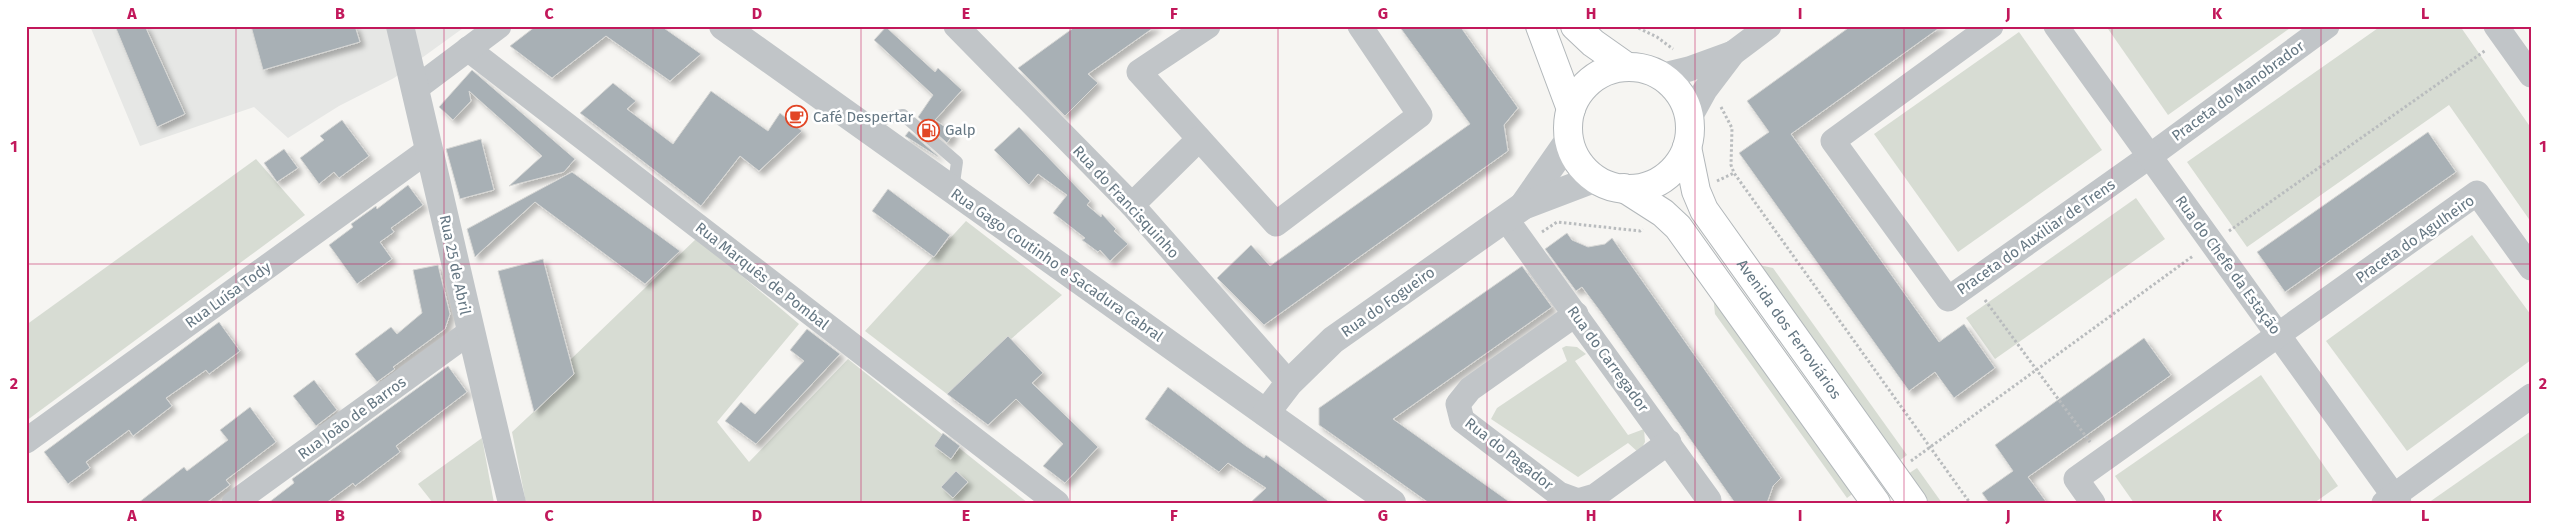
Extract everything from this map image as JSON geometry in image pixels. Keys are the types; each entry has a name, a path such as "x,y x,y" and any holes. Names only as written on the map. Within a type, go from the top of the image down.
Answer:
{"main road":[{"name":"Avenida dos Ferroviários","path":"1540,26 1571,109"},
{"name":"Avenida dos Ferroviários","path":"1575,26 1593,44 1627,68"},
{"name":"Avenida dos Ferroviários","path":"1687,147 1678,165 1663,179 1644,187 1624,188 1608,186 1594,179 1582,168 1573,155 1569,140 1568,124 1571,109 1579,92 1592,80 1609,71 1627,68 1644,69 1660,76 1674,87 1684,101 1689,119 1687,147 1696,191 1704,210 1913,503"},
{"name":"Avenida dos Ferroviários","path":"1624,188 1663,213 1678,227 1876,503"}],"street":[{"name":"Rua 25 de Abril","path":"400,26 430,149 470,332 512,503"},
{"path":"415,89 499,26"},
{"name":"Rua Gago Coutinho e Sacadura Cabral","path":"723,26 1392,503"},
{"name":"Rua do Francisquinho","path":"956,26 1132,205 1288,383"},
{"path":"1208,26 1139,72 1276,224 1420,115 1360,26"},
{"path":"1660,76 1689,69 1733,53 1770,26"},
{"name":"Praceta do Auxiliar de Trens","path":"1991,26 1833,141 1948,299 2150,156"},
{"name":"Rua do Chefe da Estação","path":"2056,26 2279,336 2392,500"},
{"name":"Praceta do Manobrador","path":"2150,156 2327,26"},
{"path":"2500,32 2531,75"},
{"name":"Rua Marquês de Pombal","path":"468,49 1057,503"},
{"path":"1689,119 1705,90 1733,53"},
{"path":"1132,205 1199,139"},
{"name":"Rua do Fogueiro","path":"1515,212 1569,140"},
{"name":"Rua Luísa Tody","path":"26,441 430,149"},
{"name":"Rua do Fogueiro","path":"1266,413 1288,383 1333,340 1515,212 1594,179"},
{"name":"Praceta do Agulheiro","path":"2279,336 2477,193 2531,268"},
{"name":"Rua do Carregador","path":"1515,212 1576,314 1709,500"},
{"name":"Rua do Pagador","path":"1576,314 1470,389 1458,404 1462,420 1560,494 1578,501 1595,496 1669,442"},
{"name":"Rua João de Barros","path":"234,503 470,332"},
{"path":"2093,503 2076,479 2279,336"},
{"path":"2392,500 2531,396"}],"path":[{"path":"1634,26 1657,37 1673,49 1689,69"},
{"path":"1893,475 2500,32"},
{"path":"1705,90 1720,106 1732,128 1731,165 1734,173 1970,503"},
{"path":"1972,282 2103,460"}],"shaded area":[{"path":"90,26 466,26 394,78 339,106 288,138 254,107 140,146"},
{"path":"2106,26 2293,26 2168,115"},
{"path":"2381,26 2460,26 2531,128 2531,222 2449,105 2247,247 2187,162"},
{"path":"2019,32 2102,150 1958,252 1874,134"},
{"path":"256,159 305,215 26,421 26,325"},
{"path":"2136,198 2165,239 1995,359 1966,318"},
{"path":"966,221 1062,295 947,394 865,331"},
{"path":"2472,235 2531,315 2531,360 2407,451 2326,341"},
{"path":"697,238 799,324 717,422 749,462 848,359 1028,503 526,503 512,432 574,374 570,360"},
{"path":"1759,265 1773,268 1907,455 1899,461"},
{"path":"1713,295 1855,492 1847,498 1715,314"},
{"path":"1566,346 1577,347 1586,354 1575,361 1628,435 1644,429 1645,442 1639,453 1628,443 1578,477 1491,419 1497,408 1567,361 1562,348"},
{"path":"2261,375 2338,486 2314,503 2134,503 2115,476"},
{"path":"2531,431 2531,503 2428,503"},
{"path":"482,438 494,503 433,503 418,484"},
{"path":"1917,468 1942,503 1928,503 1908,474"}],"building":[{"path":"115,26 145,26 185,114 157,127"},
{"path":"251,26 355,26 360,42 263,70"},
{"path":"536,26 661,26 701,54 670,81 606,36 552,78 510,46"},
{"path":"1076,26 1156,26 1088,74 1098,83 1065,116 1018,68"},
{"path":"1399,26 1460,26 1518,108 1504,125 1508,151 1264,325 1217,278 1251,245 1270,266 1470,124"},
{"path":"1851,26 1942,26 1791,134 1939,342 1964,324 1995,368 1954,398 1935,372 1909,391 1739,153 1769,132 1747,101"},
{"path":"886,27 935,72 938,68 962,90 935,120 954,133 947,143 918,117 933,95 874,40"},
{"path":"472,70 575,159 564,172 509,186 542,156 469,91 471,101 453,120 439,107"},
{"path":"613,83 636,101 627,109 673,144 711,91 768,131 780,113 802,131 759,171 740,156 701,206 580,113"},
{"path":"342,120 369,156 339,178 334,172 319,184 300,158 324,140 320,136"},
{"path":"1019,127 1090,201 1087,205 1101,217 1102,214 1116,229 1114,231 1128,244 1110,261 1100,250 1098,252 1082,240 1085,238 1053,213 1067,195 1038,174 1029,185 994,150"},
{"path":"909,131 938,156 938,157 905,136"},
{"path":"2428,132 2456,172 2285,292 2257,252"},
{"path":"481,139 494,190 460,199 446,149"},
{"path":"284,149 298,168 277,182 264,163"},
{"path":"572,172 680,251 645,284 535,202 475,257 467,229"},
{"path":"408,185 423,205 391,228 394,232 380,242 392,259 357,284 329,245 353,227 351,224 376,206 377,209"},
{"path":"888,189 950,235 934,257 872,211"},
{"path":"1567,233 1572,240 1588,247 1605,244 1612,238 1781,478 1773,486 1767,503 1735,503 1582,287 1576,291 1545,249"},
{"path":"543,259 574,374 534,412 498,271"},
{"path":"438,265 450,314 445,329 393,367 395,369 377,382 355,354 391,327 397,334 422,313 413,270"},
{"path":"1522,266 1552,307 1393,419 1511,503 1429,503 1319,425 1319,408"},
{"path":"219,322 240,351 209,374 206,370 166,398 172,406 133,436 129,430 86,462 90,468 68,484 44,452"},
{"path":"807,329 840,354 756,444 725,421 741,402 755,414 804,361 790,350"},
{"path":"1008,336 1043,373 1032,383 1098,447 1065,483 1043,466 1063,444 1016,399 988,425 947,394"},
{"path":"2144,338 2171,375 2028,477 2047,503 1989,503 1982,493 2013,471 1995,445"},
{"path":"448,366 467,392 396,446 400,452 355,486 353,483 326,503 268,503 294,483 292,479"},
{"path":"314,380 337,410 316,426 293,396"},
{"path":"1168,387 1246,446 1264,458 1266,455 1331,503 1250,503 1266,488 1228,463 1219,472 1145,419"},
{"path":"250,407 276,442 226,480 230,485 206,503 138,503 184,467 187,471 228,440 220,430"},
{"path":"943,433 960,446 951,459 934,446"},
{"path":"956,471 968,482 953,498 941,487"}],"place":[{"name":"Café Despertar","path":"797,117"},
{"name":"Galp","path":"929,130"}]}
